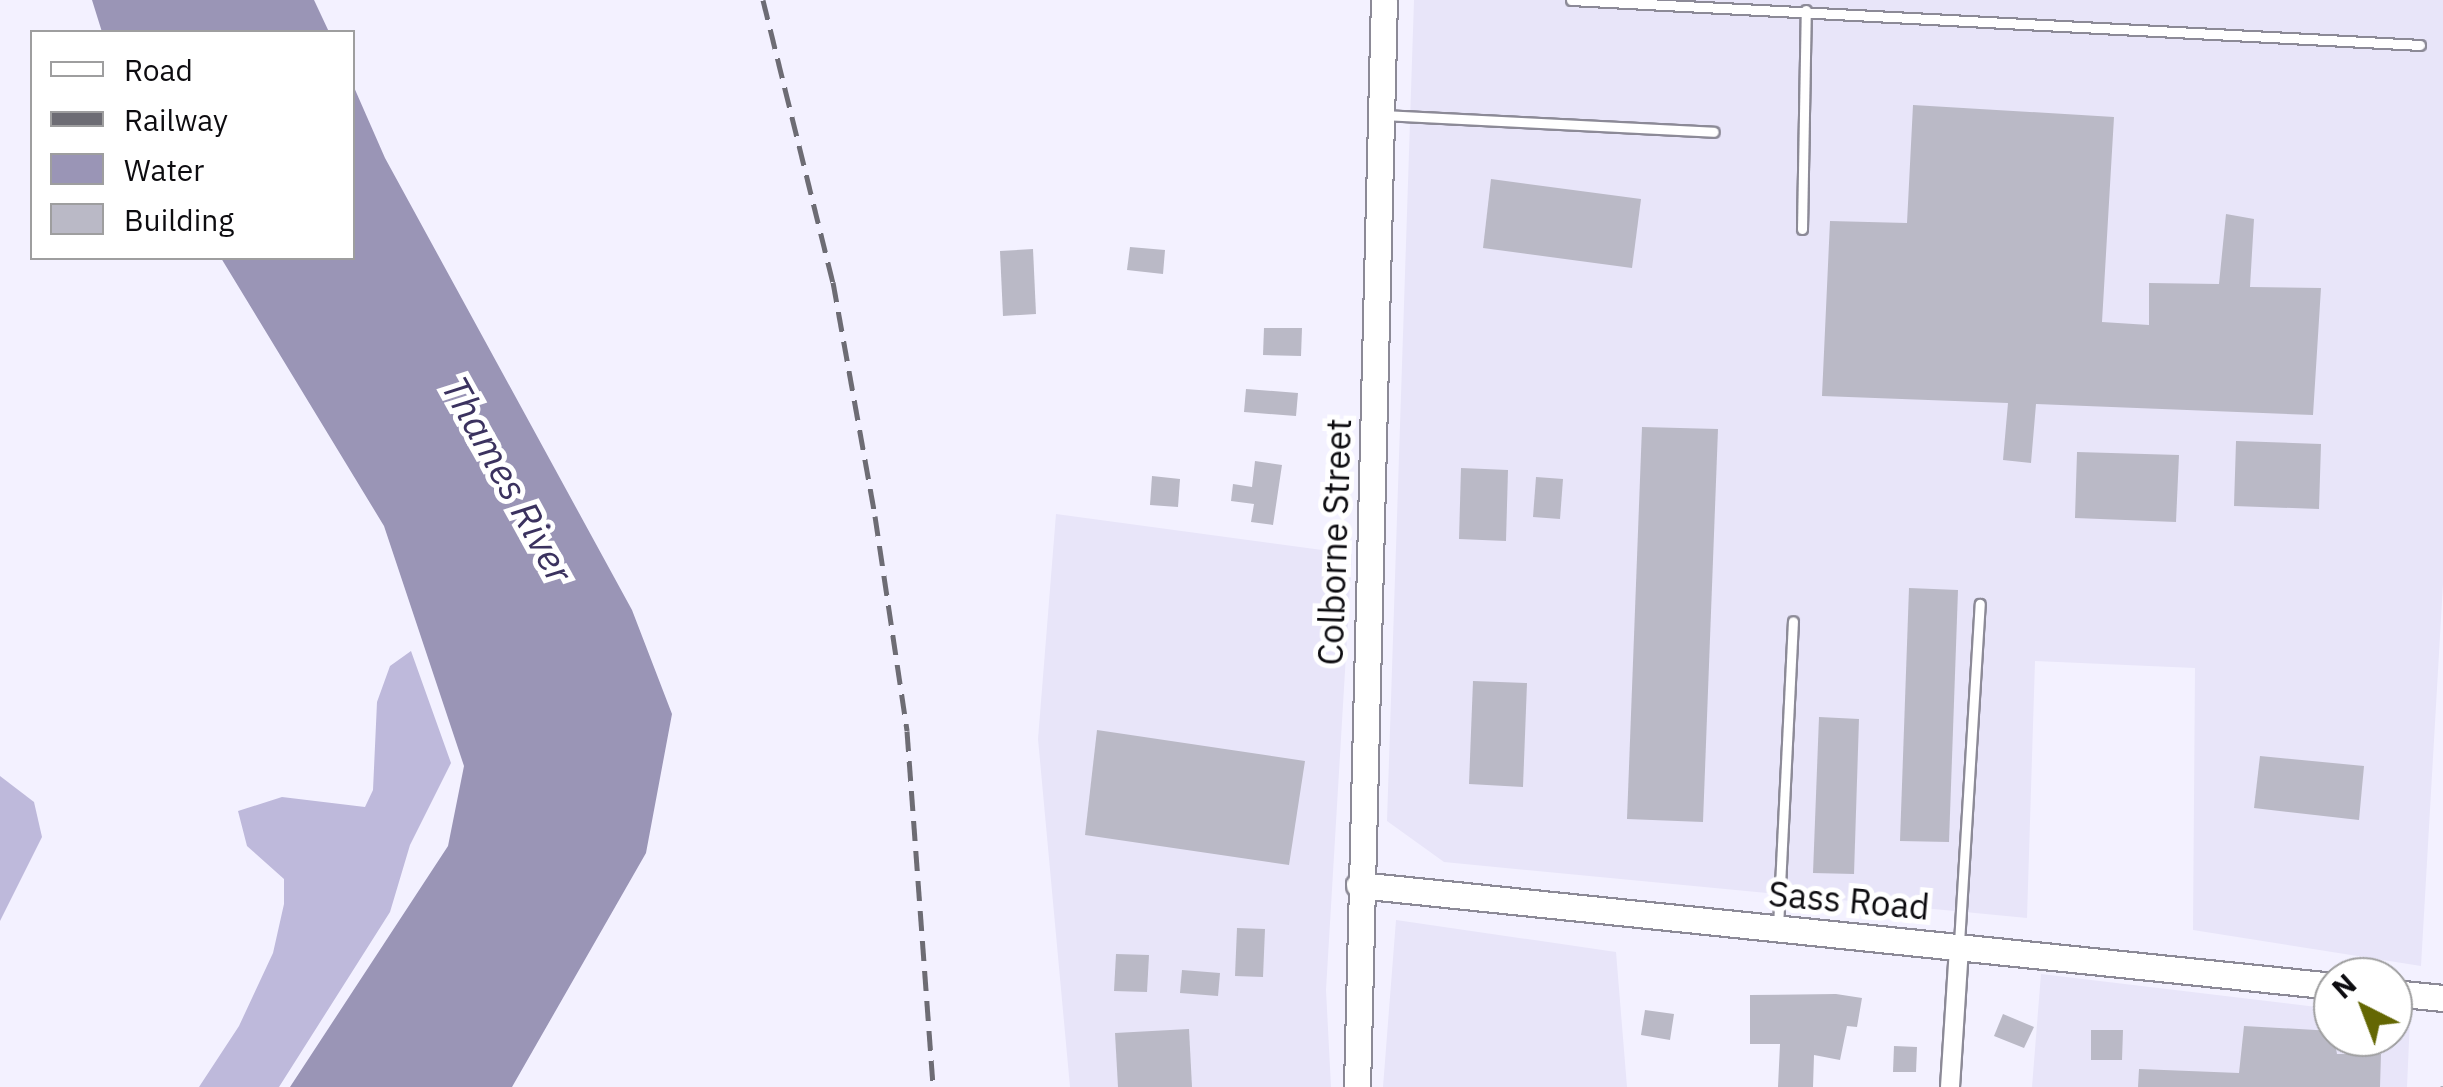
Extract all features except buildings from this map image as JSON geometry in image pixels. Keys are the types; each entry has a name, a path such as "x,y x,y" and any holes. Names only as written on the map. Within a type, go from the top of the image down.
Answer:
{"street":[{"name":"Colborne Street","path":"1357,1087 1358,885 1384,0"},
{"name":"Sass Road","path":"1358,885 2313,984"},
{"path":"1950,1087 1959,946"},
{"path":"2413,994 2443,998"}],"lane":[{"path":"1571,0 2420,44"},
{"path":"1802,229 1806,10"},
{"path":"1380,115 1714,132"},
{"path":"1959,946 1980,604"},
{"path":"1778,929 1794,621"}],"shaded area":[{"path":"1414,0 2443,0 2443,584 2421,966 2413,965 2413,957 2364,957 2193,930 2195,668 2035,661 2027,918 1444,862 1387,821"},
{"path":"1056,514 1352,554 1326,990 1331,1087 1070,1087 1038,739"},
{"path":"411,651 451,763 410,845 390,912 279,1087 199,1087 239,1026 273,953 284,904 284,879 247,846 238,811 282,797 365,807 373,790 377,702 390,666"},
{"path":"0,776 34,802 42,837 0,921"},
{"path":"1396,920 1616,952 1627,1087 1383,1087"},
{"path":"2041,974 2313,1007 2313,1057 2408,1057 2407,1087 2032,1087"}],"water":[{"path":"92,0 314,0 328,30 101,30"},
{"name":"Thames River","path":"355,90 385,158 632,610 672,714 646,853 512,1087 290,1087 448,846 464,766 384,526 222,260 355,260"}],"railway":[{"path":"763,0 833,282 875,516 907,731 933,1087"}]}
